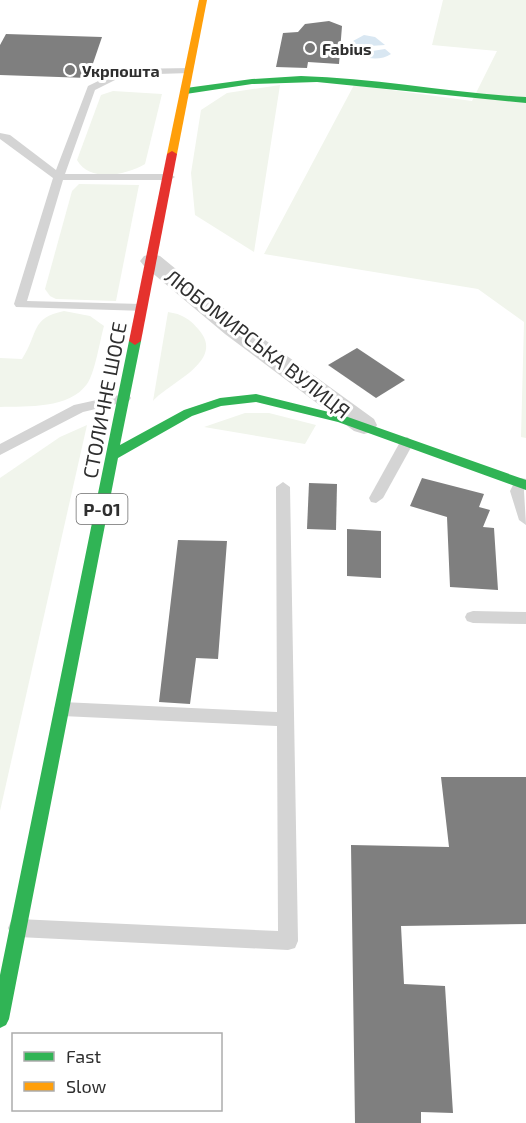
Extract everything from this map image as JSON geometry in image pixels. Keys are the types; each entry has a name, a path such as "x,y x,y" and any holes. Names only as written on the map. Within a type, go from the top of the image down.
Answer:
{"main road":[{"name":"СТОЛИЧНЕ ШОСЕ","path":"0,1019 170,177 203,0"},
{"path":"186,91 244,81 339,80 492,100 526,100"},
{"name":"ЛЮБОМИРСЬКА ВУЛИЦЯ","path":"113,455 156,428 201,407 239,398 283,403 364,425 524,484"}],"street":[{"name":"ЛЮБОМИРСЬКА ВУЛИЦЯ","path":"152,261 234,329 364,425"}],"lane":[{"path":"142,308 20,304 59,177 92,88 123,72 190,70"},
{"path":"0,136 6,137 59,177 170,177"},
{"path":"0,449 79,408 124,398"},
{"path":"376,498 407,442"},
{"path":"524,484 518,491 526,520"},
{"path":"18,928 288,941 283,488"},
{"path":"473,617 526,618"},
{"path":"62,709 284,719"}],"shaded area":[{"path":"443,0 526,0 526,438 521,437 524,322 478,289 264,254 354,85 472,101 497,51 432,45"},
{"path":"364,35 375,37 385,45 370,46 366,52 385,49 391,54 377,58 350,55 353,41"},
{"path":"280,85 254,252 195,215 191,173 201,110 227,93"},
{"path":"113,91 162,94 145,164 119,174 90,172 77,160 101,95"},
{"path":"79,184 139,185 116,301 56,299 50,296 45,289 72,191"},
{"path":"64,311 90,316 104,326 95,365 87,384 70,398 59,402 35,406 0,407 0,358 22,359 40,322 53,314"},
{"path":"168,312 182,316 196,326 205,341 206,352 192,370 153,401"},
{"path":"245,413 269,413 316,425 305,444 204,427"},
{"path":"87,425 0,811 0,478 60,437"}],"building":[{"name":"Fabius","path":"329,21 342,26 339,64 308,62 307,68 276,67 283,33 298,32 305,24"},
{"path":"6,34 102,37 88,78 0,75 0,45"},
{"path":"357,348 405,380 376,398 328,365"},
{"path":"422,478 484,494 479,507 490,510 483,527 494,528 498,590 450,587 447,517 410,506"},
{"path":"309,483 337,484 336,530 307,529"},
{"path":"347,529 381,531 381,578 347,576"},
{"path":"178,540 227,541 218,659 196,658 190,704 159,702"},
{"path":"441,777 526,777 526,924 401,926 404,984 445,986 453,1113 421,1112 421,1123 355,1123 351,845 449,847"}],"traffic: fast":[{"path":"186,91 252,81 317,79 526,100"},
{"path":"0,1019 135,341"},
{"path":"113,455 188,413 220,402 256,398 341,419 526,485"}],"traffic: slow":[{"path":"172,154 203,0"}],"traffic: jam":[{"path":"135,341 172,154"}],"place":[{"name":"Fabius","path":"310,48"},
{"name":"Укрпошта","path":"70,70"}]}
